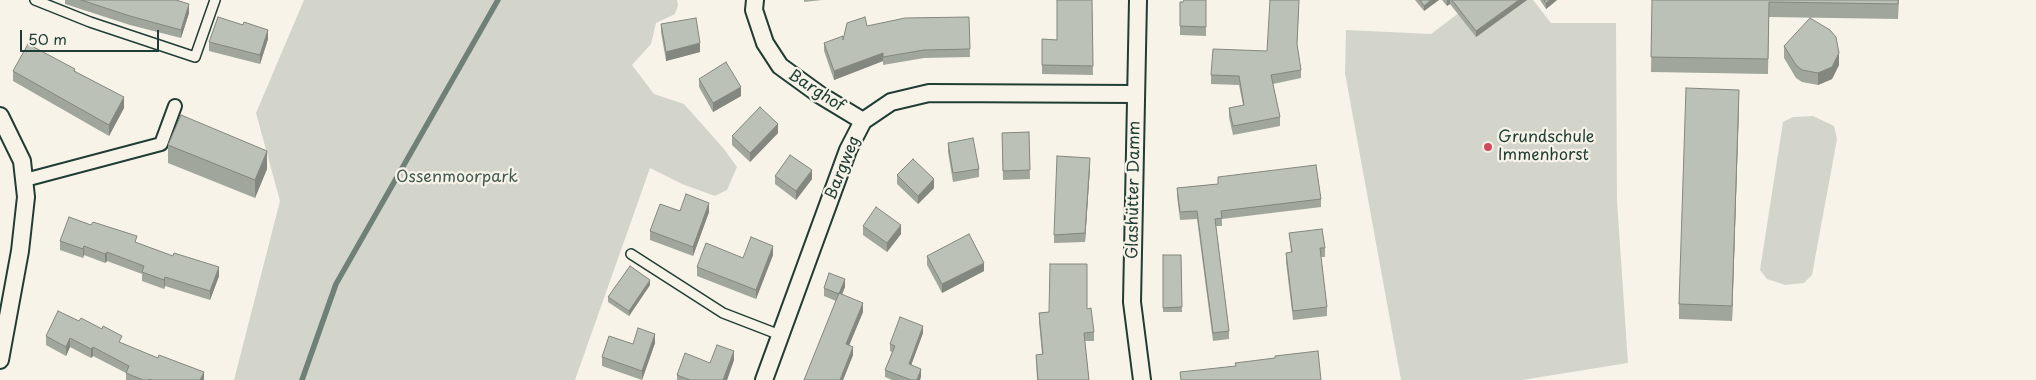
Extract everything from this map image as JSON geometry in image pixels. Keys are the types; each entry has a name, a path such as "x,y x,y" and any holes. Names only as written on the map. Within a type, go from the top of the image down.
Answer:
{"street":[{"name":"Barghof","path":"755,0 754,10 765,44 780,66 820,95 864,121"},
{"name":"Glashütter Damm","path":"1138,0 1132,302 1142,380"},
{"name":"Bargweg","path":"764,380 848,150 864,121 891,102 929,93 1135,94"},
{"path":"26,180 161,144 175,106"},
{"path":"0,116 18,149 26,180 20,251 0,360"}],"lane":[{"path":"39,1 195,57 215,0"},
{"path":"631,254 723,313 780,336"}],"green space":[{"name":"Ossenmoorpark","path":"304,0 677,0 678,5 675,14 656,23 651,44 632,65 654,94 684,104 724,149 737,167 727,190 715,196 682,184 650,168 575,380 234,380 280,201 256,113"},
{"name":"Grundschule Immenhorst","path":"1476,0 1533,0 1551,23 1616,23 1617,201 1628,363 1522,380 1401,380 1345,73 1346,30 1431,34"},
{"path":"1813,116 1834,126 1837,139 1812,275 1804,283 1785,285 1767,279 1760,270 1783,122 1793,117"}],"building":[{"path":"81,0 176,0 189,4 181,30"},
{"path":"1057,0 1092,0 1093,66 1042,65 1042,39 1057,40"},
{"path":"1184,0 1206,0 1206,27 1180,26 1180,2"},
{"path":"1270,0 1299,0 1297,44 1301,70 1271,75 1280,117 1233,126 1229,108 1244,105 1239,76 1211,75 1213,49 1267,51"},
{"path":"1420,0 1431,0 1424,6"},
{"path":"1452,0 1519,0 1476,31"},
{"path":"1652,0 1898,0 1898,4 1769,2 1768,59 1651,57"},
{"path":"218,17 243,25 244,22 268,30 260,55 209,42"},
{"path":"865,17 867,26 905,18 969,17 970,49 924,50 883,57 883,53 834,71 824,43 843,36 843,40 847,23"},
{"path":"696,18 700,43 666,52 661,24"},
{"path":"1810,18 1830,30 1836,37 1839,53 1832,67 1818,73 1802,70 1796,65 1784,46"},
{"path":"28,44 124,97 109,125 13,71"},
{"path":"726,62 741,87 713,103 699,79"},
{"path":"1686,88 1739,90 1732,306 1679,304"},
{"path":"760,107 778,124 750,153 732,136"},
{"path":"181,115 267,151 255,180 168,145"},
{"path":"1029,132 1030,170 1003,171 1002,133"},
{"path":"973,138 979,169 953,173 948,143"},
{"path":"790,155 812,170 796,191 775,176"},
{"path":"1057,156 1090,158 1085,233 1054,235"},
{"path":"913,159 934,179 918,196 897,175"},
{"path":"1316,165 1321,199 1221,211 1222,218 1215,219 1229,331 1213,333 1197,211 1180,212 1177,188 1218,184 1218,177"},
{"path":"686,194 709,203 693,247 650,231 660,204 680,211"},
{"path":"876,207 901,225 887,243 863,226"},
{"path":"69,217 91,225 93,222 137,236 135,242 173,256 174,253 219,267 210,291 165,277 164,280 142,272 144,266 107,252 105,254 84,246 83,249 60,241"},
{"path":"1322,229 1325,248 1320,248 1327,307 1293,311 1286,253 1292,252 1289,233"},
{"path":"969,234 984,263 942,284 927,256"},
{"path":"751,237 773,246 756,290 697,267 706,243 743,258"},
{"path":"1163,255 1181,255 1182,307 1163,308"},
{"path":"1050,264 1087,264 1087,309 1091,308 1094,332 1084,333 1089,380 1038,380 1036,355 1043,354 1039,313 1049,312"},
{"path":"630,266 650,280 629,311 608,297"},
{"path":"829,273 845,279 839,294 824,288"},
{"path":"839,293 863,303 846,344 853,347 840,380 804,380"},
{"path":"58,311 79,321 81,318 102,329 103,326 122,336 119,342 158,358 159,355 204,372 200,380 143,380 126,373 129,366 93,347 91,349 70,338 66,347 46,336"},
{"path":"900,317 923,326 909,364 921,369 917,380 911,380 885,370 895,346 890,344"},
{"path":"638,328 655,334 642,371 602,357 609,336 633,344"},
{"path":"717,345 734,351 723,380 690,380 677,375 685,353 710,363"},
{"path":"1318,351 1321,380 1181,380 1180,372 1236,366 1235,363"}],"waterway":[{"path":"302,380 336,284 498,0"}],"place":[{"name":"Grundschule Immenhorst","path":"1488,147"}]}
